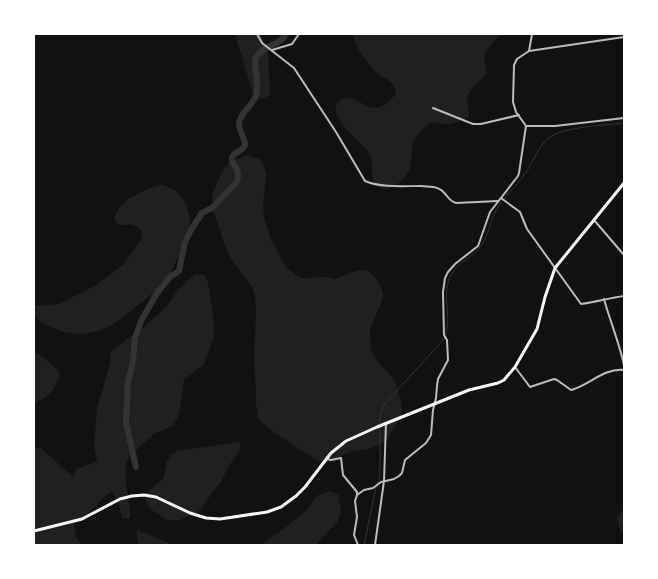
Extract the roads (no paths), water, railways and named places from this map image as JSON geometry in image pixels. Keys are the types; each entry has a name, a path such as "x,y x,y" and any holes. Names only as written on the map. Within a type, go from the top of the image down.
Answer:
{"main road":[{"path":"34,531 82,519 120,499 144,495 156,497 190,513 206,518 220,519 267,512 281,507 296,496 306,487 335,448 346,441 469,390 498,383 509,376 537,329 545,297 556,268 624,183"}],"street":[{"path":"257,34 262,43 290,64 301,77 365,181 376,184 436,187 443,191 452,202 456,203 498,201"},
{"path":"272,50 292,44 299,34"},
{"path":"529,51 532,34"},
{"path":"358,545 354,535 357,517 355,500 357,495 364,490 373,488 376,484 399,476 402,473 405,460 426,444 431,435 438,379 448,360 447,340 444,336 443,292 445,278 448,272 456,264 478,246 490,212 518,176 526,126 514,107 513,102 514,65 517,59 529,51 624,37"},
{"path":"433,108 473,124 481,124 519,116"},
{"path":"526,126 555,126 624,118"},
{"path":"501,198 520,212 527,228 581,304 593,303 604,299 624,296"},
{"path":"594,220 624,254"},
{"path":"604,299 611,325 620,346 624,365"},
{"path":"515,367 530,387 554,379 571,390 606,372 624,370"},
{"path":"375,545 383,481 384,424"},
{"path":"326,460 341,458 343,475 355,489 357,495"}],"waterway":[{"path":"136,467 126,423 128,382 133,361 135,338 141,321 157,293 170,277 179,271 185,242 202,213 212,208 237,182 238,172 232,158 245,145 239,124 241,116 252,103 256,95 256,58 263,50 281,40 285,34"},
{"path":"380,424 380,414 384,405 444,339 448,324 447,286 452,273 479,249 499,206 528,170 537,152 549,137 570,130 624,123"},
{"path":"377,484 380,475 380,427"},
{"path":"364,545 376,487"}]}
